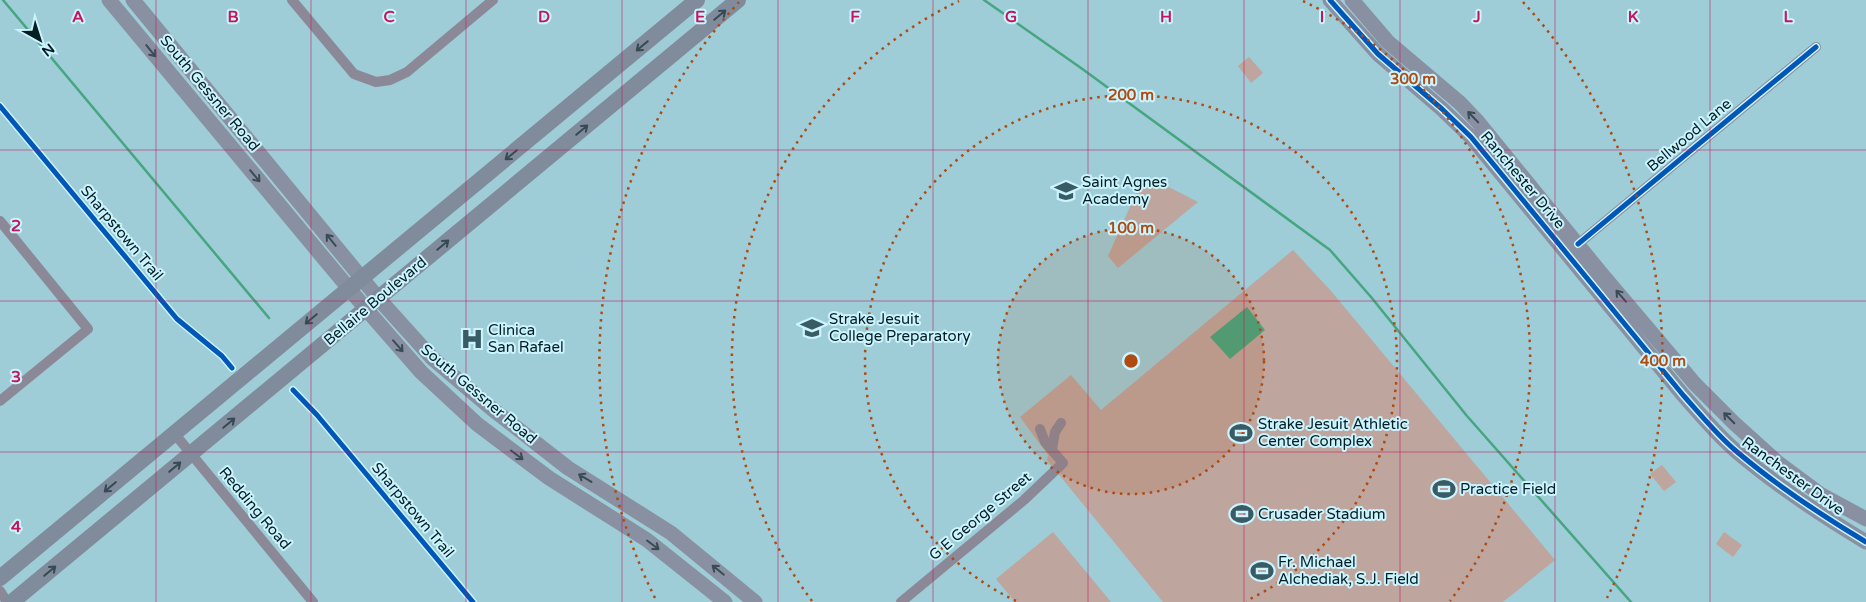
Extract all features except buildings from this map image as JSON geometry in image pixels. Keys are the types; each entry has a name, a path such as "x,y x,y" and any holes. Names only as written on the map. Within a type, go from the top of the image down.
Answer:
{"main road":[{"name":"South Gessner Road","path":"109,0 233,151 421,372 477,424 548,478 647,540 725,602"},
{"name":"South Gessner Road","path":"133,0 378,298 432,358 490,408 568,468 671,533 755,602"},
{"name":"Bellaire Boulevard","path":"0,578 697,0"},
{"name":"Bellaire Boulevard","path":"12,602 738,0"},
{"name":"Ranchester Drive","path":"1330,0 1378,54 1449,115 1471,137 1496,155 1578,244 1595,276 1679,363 1695,384 1734,423 1777,462 1820,494 1866,519"},
{"name":"Ranchester Drive","path":"1352,0 1388,42 1460,103 1478,122 1496,155 1595,276 1666,374 1716,432 1736,451 1822,515 1866,542"},
{"path":"130,25 144,14"},
{"path":"679,15 696,35"},
{"path":"1378,54 1388,42"},
{"path":"548,124 565,144"},
{"path":"233,151 248,138"},
{"path":"1666,374 1679,363"},
{"path":"477,424 490,408"},
{"path":"1768,475 1777,462"}],"street":[{"path":"292,0 354,74 376,82 390,80 407,72 493,0"},
{"name":"Bellwood Lane","path":"1578,244 1816,47"},
{"path":"0,221 3,232 88,329 0,401"},
{"path":"1052,449 1055,432 1061,423"},
{"name":"G E George Street","path":"901,602 1018,505 1064,464 1045,442 1040,429"},
{"name":"Redding Road","path":"174,433 313,602"},
{"path":"0,591 7,602"}],"shaded area":[{"path":"1249,57 1263,73 1251,83 1238,66"},
{"path":"1151,178 1198,202 1118,268 1108,256 1142,180"},
{"name":"Strake Jesuit Athletic Center Complex","path":"1293,250 1331,291 1555,560 1503,602 1163,602 1047,460 1048,455 1020,417 1071,375 1101,410"},
{"path":"1247,307 1265,330 1230,359 1210,337"},
{"path":"1662,465 1676,482 1664,491 1650,474"},
{"path":"1053,532 1111,602 1015,602 996,579"},
{"path":"1724,532 1742,545 1733,557 1716,544"}],"waterway":[{"path":"3,0 269,318"},
{"path":"984,0 1081,68 1330,250 1371,297 1467,416 1631,602"}],"cycle path":[{"path":"1330,0 1378,54 1442,109 1471,137 1708,424 1751,464 1783,488 1866,542"},
{"path":"1578,244 1816,47"},
{"name":"Sharpstown Trail","path":"0,106 177,319 222,356 232,368"},
{"name":"Sharpstown Trail","path":"293,390 317,415 473,602"}],"place":[{"name":"Saint Agnes Academy","path":"1066,191"},
{"name":"Strake Jesuit College Preparatory","path":"812,328"},
{"name":"Clinica San Rafael","path":"472,339"},
{"name":"Strake Jesuit Athletic Center Complex","path":"1241,433"},
{"name":"Practice Field","path":"1444,489"},
{"name":"Crusader Stadium","path":"1242,514"},
{"name":"Fr. Michael Alchediak, S.J. Field","path":"1262,571"}]}
